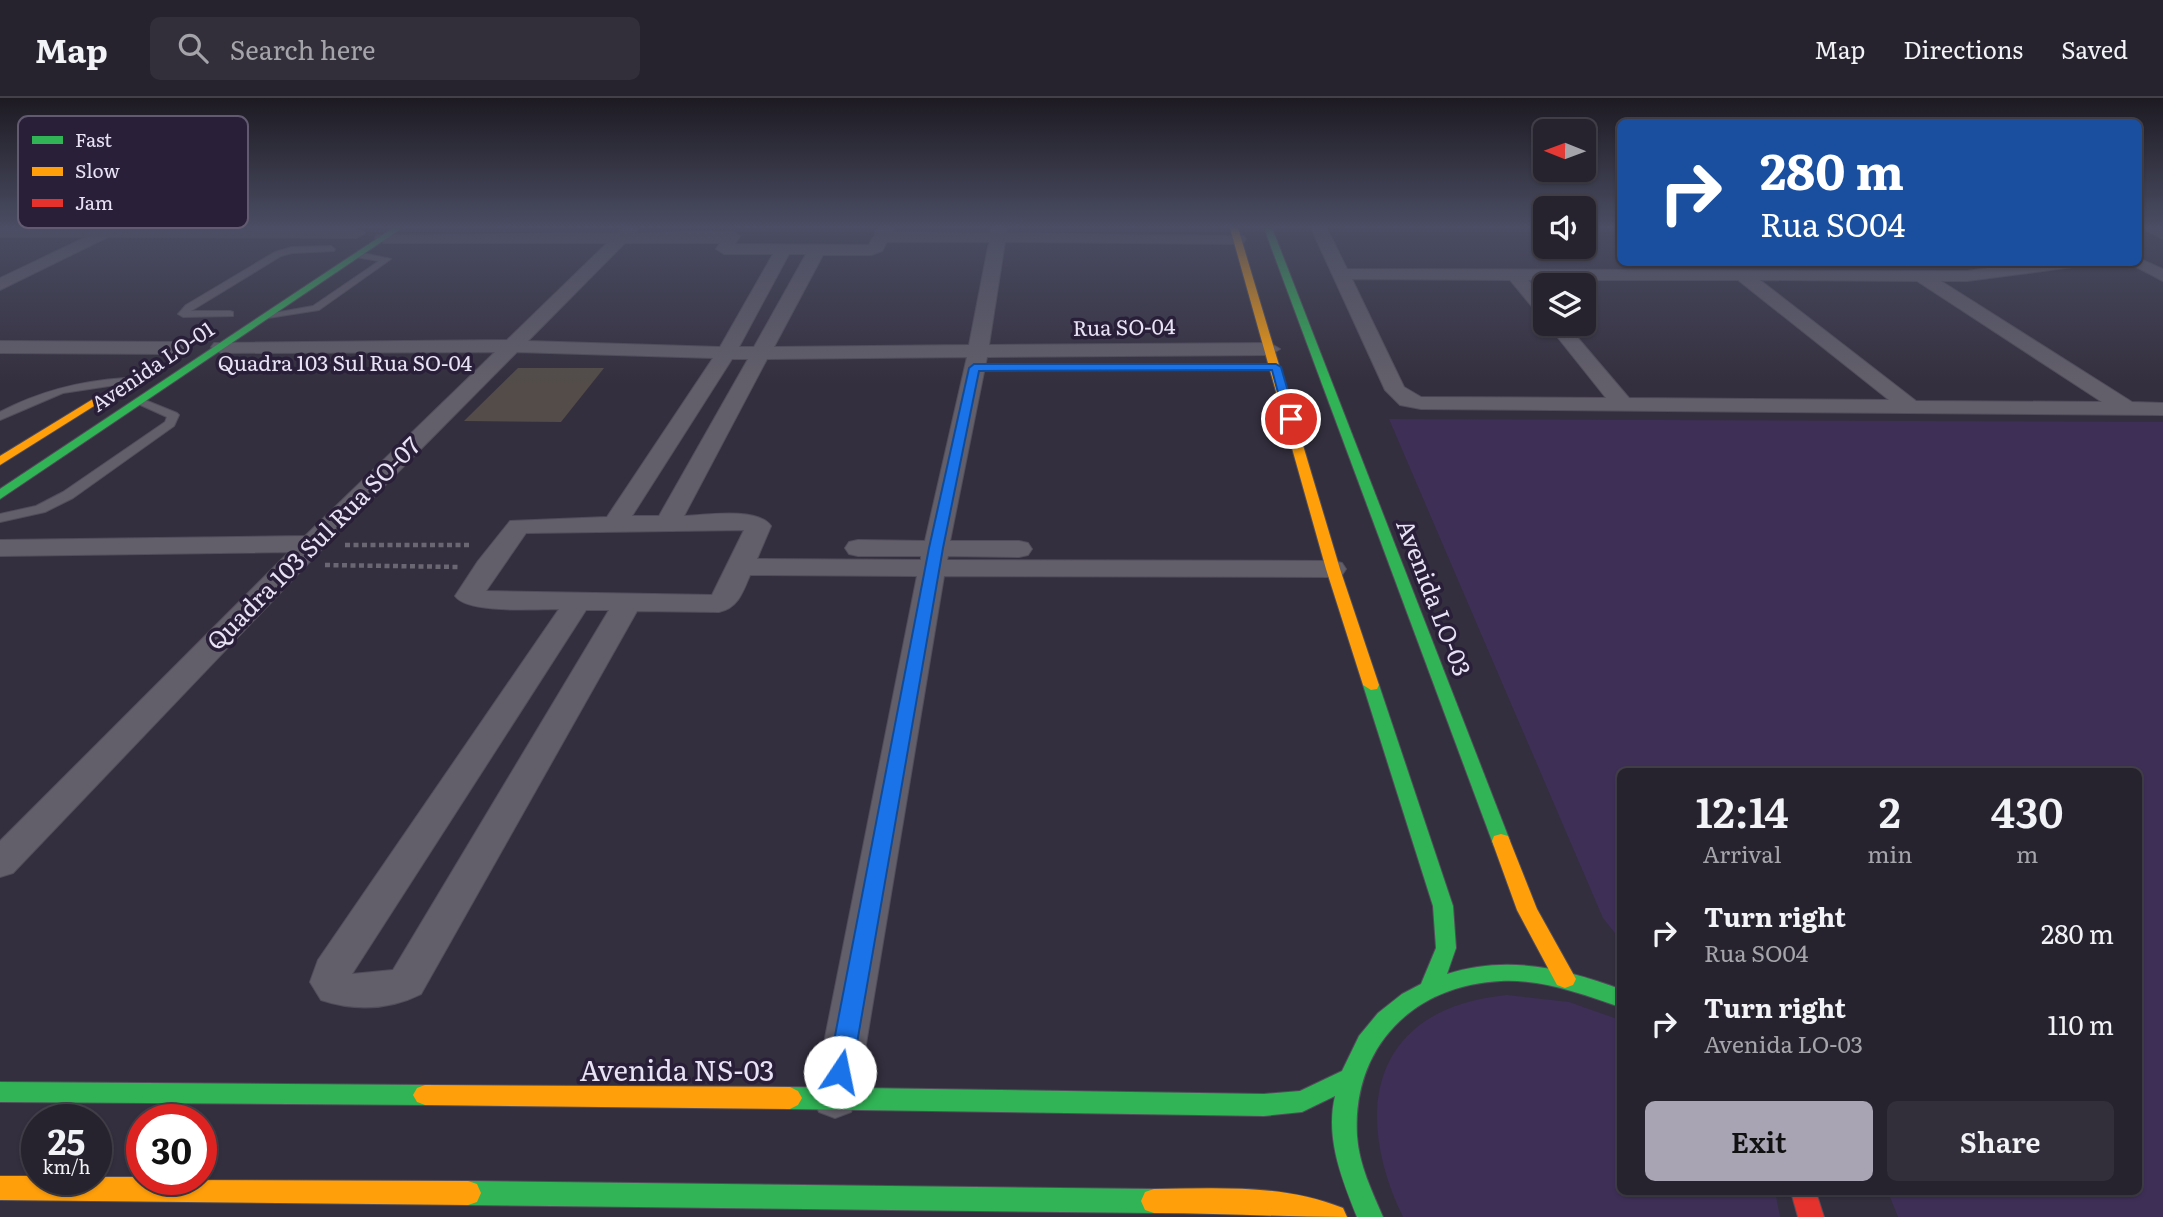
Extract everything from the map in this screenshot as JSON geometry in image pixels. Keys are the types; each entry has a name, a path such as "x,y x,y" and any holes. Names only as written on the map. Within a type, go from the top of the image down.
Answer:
{"street":[{"name":"Avenida LO-01","path":"0,495 320,280"},
{"name":"Quadra 103 Sul Rua SO-07","path":"0,863 312,544 579,280"},
{"path":"615,524 724,356 766,280"},
{"path":"667,524 800,280"},
{"path":"835,1098 934,559 976,361 990,280"},
{"path":"1250,280 1330,560 1443,906 1447,926 1445,955 1442,968 1430,987"},
{"name":"Avenida LO-03","path":"1288,280 1527,910 1565,979"},
{"path":"1342,280 1395,390 1408,400 1443,405 2163,409"},
{"path":"1519,280 1533,297"},
{"path":"1749,280 1911,407"},
{"path":"1928,280 2127,409"},
{"name":"Avenida LO-01","path":"209,327 236,310"},
{"path":"1566,336 1624,405"},
{"path":"0,347 182,344"},
{"name":"Avenida LO-01","path":"0,461 182,344"},
{"name":"Quadra 103 Sul Rua SO-04","path":"221,347 505,355"},
{"path":"505,355 758,356 976,361 1273,358"},
{"name":"Quadra 103 Sul Rua SO-04","path":"193,366 505,355"},
{"path":"0,365 145,368"},
{"path":"756,523 758,526 727,596 719,604 473,599 469,596 486,567 514,530 522,526 667,524 756,523"},
{"path":"0,548 312,544"},
{"path":"745,557 1330,560"},
{"path":"0,567 293,565"},
{"path":"578,601 334,969 330,982 337,990 392,988 407,982 628,601"},
{"path":"1370,1217 1348,1156 1344,1129 1349,1079 1367,1036 1398,1004 1430,987 1461,976 1511,972 1565,979 1617,997"},
{"name":"Avenida NS-03","path":"0,1092 835,1098 1264,1105 1301,1101 1349,1079"},
{"path":"0,1188 1280,1202 1308,1207 1334,1217"},
{"path":"1805,1195 1811,1217"}],"lane":[{"path":"234,280 189,307 183,314 236,310"},
{"path":"268,315 316,308 356,280"},
{"path":"0,417 44,395 99,382 125,381"},
{"path":"0,518 40,509 68,495 170,424 173,415 140,401"}],"path":[{"path":"312,544 503,545"},
{"path":"293,565 486,567"}],"shaded area":[{"path":"1389,419 2163,422 2163,1217 1898,1217 1889,1195 2142,1195 2142,768 1617,768 1617,936 1603,918"},
{"path":"1507,995 1569,1002 1617,1019 1617,1195 1776,1195 1780,1217 1403,1217 1387,1177 1378,1139 1378,1103 1385,1070 1401,1042 1427,1020 1462,1004"}],"building":[{"path":"518,368 604,368 561,422 464,421"}],"traffic: fast":[{"path":"0,495 320,280"},
{"path":"1288,280 1501,841"},
{"path":"1371,685 1443,906 1446,948 1430,987"},
{"path":"1370,1217 1348,1157 1345,1136 1346,1102 1353,1071 1367,1043 1386,1020 1410,1000 1437,986 1468,976 1501,972 1547,976 1617,997"},
{"path":"790,1098 1264,1105 1302,1101 1348,1079"},
{"path":"0,1092 425,1095"},
{"path":"468,1193 1154,1201"}],"traffic: slow":[{"path":"1249,280 1333,569 1371,685"},
{"path":"0,461 98,399"},
{"path":"1501,841 1527,910 1565,979"},
{"path":"425,1095 790,1098"},
{"path":"0,1188 468,1193"},
{"path":"1154,1201 1268,1202 1334,1217"}],"traffic: jam":[{"path":"1805,1195 1811,1217"}],"route":[{"path":"840,1072 936,548 974,368 1276,367 1291,419"}]}
